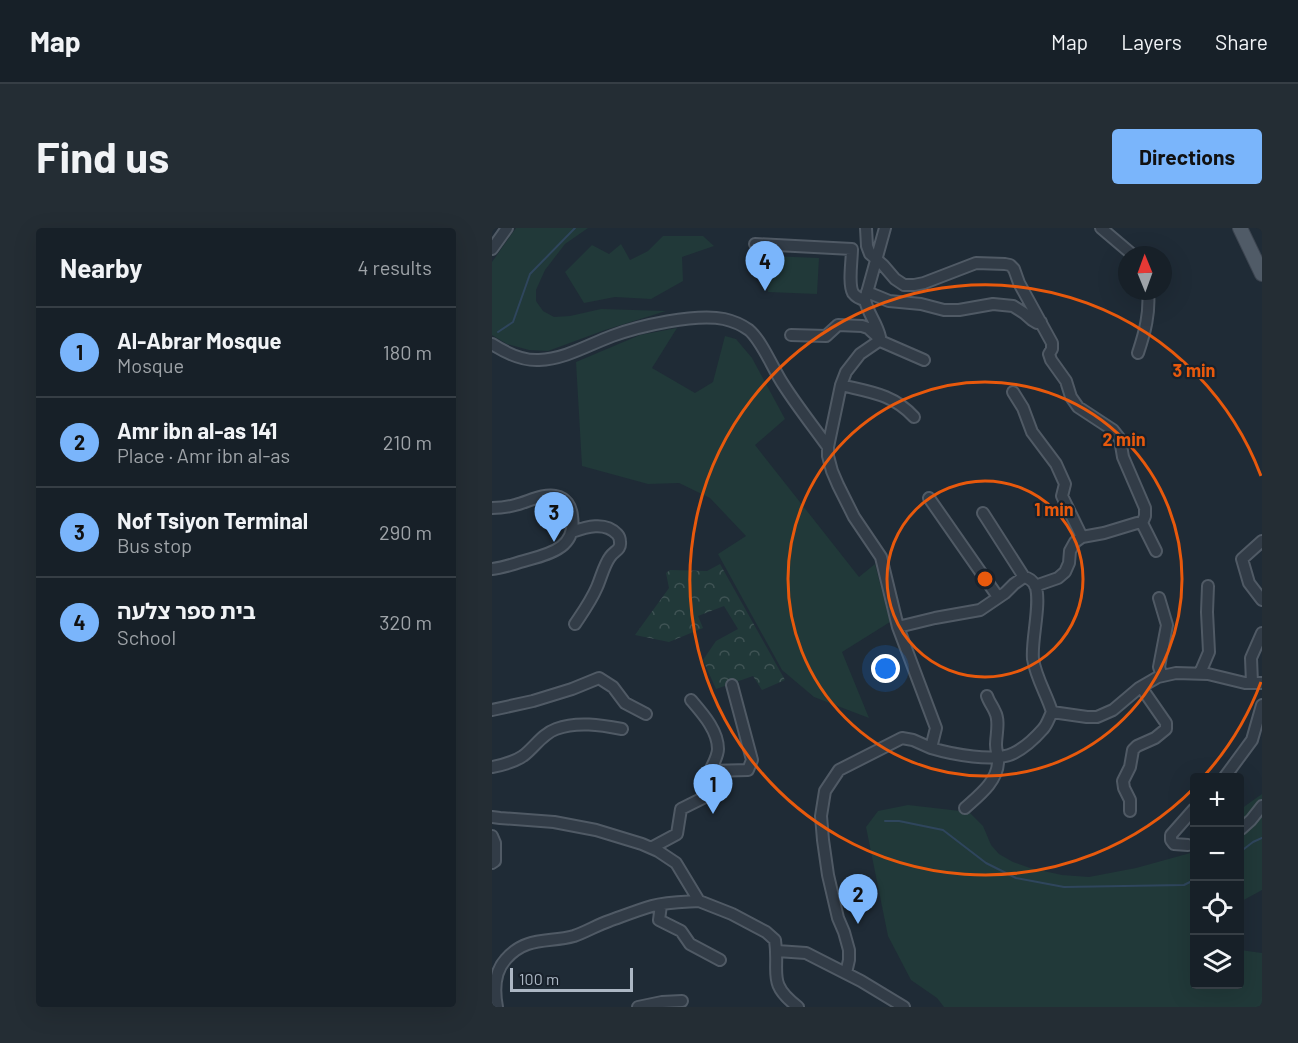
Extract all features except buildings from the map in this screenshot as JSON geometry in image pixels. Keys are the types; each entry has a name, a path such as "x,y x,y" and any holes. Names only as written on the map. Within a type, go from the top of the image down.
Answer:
{"main road":[{"path":"1240,228 1262,274"}],"street":[{"path":"492,249 507,228"},
{"path":"866,228 868,250 872,257 904,285 914,285 938,278 976,262 1005,264 1014,269 1019,284 1052,343 1049,354 1051,360 1066,381 1071,397 1078,407 1113,430 1120,439 1122,457 1145,508 1142,523 1156,551"},
{"path":"885,228 866,296 867,310 877,324 880,337 876,343 860,354 846,372 841,385 828,456 832,471 854,518 881,557 898,627 936,728 931,748"},
{"path":"1101,228 1122,246"},
{"path":"756,244 852,249 851,287 858,298 866,296 921,304 944,310 959,310 993,304 1013,306 1036,323 1041,322"},
{"path":"1138,353 1147,323 1149,300"},
{"path":"492,344 521,358 552,359 629,330 656,324 710,317 731,321 741,325 756,337 783,384 828,447"},
{"path":"791,335 826,336 838,325 862,326 868,328 879,339 924,360"},
{"path":"841,385 885,395 906,408 914,417"},
{"path":"1013,392 1023,408 1032,432 1056,464 1065,484 1062,496 1082,537"},
{"path":"492,508 514,505 545,496 557,496 570,505 572,514 572,532 565,544 556,551 492,569"},
{"path":"929,498 998,597"},
{"path":"983,513 1024,577"},
{"path":"1035,586 1058,578 1065,572 1069,563 1070,551 1075,542 1082,537 1142,523"},
{"path":"572,532 595,526 604,527 617,534 621,544 618,550 610,556 589,603 575,624"},
{"path":"1262,541 1242,559 1249,584 1262,600"},
{"path":"846,973 849,950 832,895 821,816 825,790 839,770 902,738 949,753 980,757 1013,754 1044,728 1052,712 1033,659 1037,595 1030,578 1024,577 1018,580 1005,593 980,610 898,627"},
{"path":"1200,673 1209,652 1208,585"},
{"path":"1160,598 1167,625 1159,667 1162,676"},
{"path":"1052,712 1097,717 1113,710 1158,677 1176,673 1200,673 1245,683 1257,683 1251,658 1262,633"},
{"path":"492,710 533,701 599,678 613,687 625,703 646,714"},
{"path":"710,771 748,770 752,759 732,685"},
{"path":"1130,811 1130,800 1123,781 1130,767 1132,750 1155,738 1166,729 1166,723 1142,687"},
{"path":"965,808 992,781 999,761 996,740 997,718 987,696"},
{"path":"651,848 677,834 681,809 705,797 710,771 718,751 717,737 704,715 691,700"},
{"path":"1227,773 1252,740 1262,705"},
{"path":"492,767 505,765 523,756 555,729 577,725 598,725 622,729"},
{"path":"1243,827 1262,806"},
{"path":"1188,845 1174,844 1171,835 1190,813"},
{"path":"492,817 554,822 596,830 642,844 676,863 699,901"},
{"path":"492,836 495,843 495,861 492,863"},
{"path":"499,1005 494,992 501,966 504,960 523,945 577,935 608,921 654,906 699,901 732,914 766,932 775,940 776,979 786,998 798,1007"},
{"path":"662,905 659,920 681,931 690,944 720,960"},
{"path":"777,951 806,953 904,1007"},
{"path":"638,1007 682,1001"}],"green space":[{"path":"516,228 588,228 565,244 545,270 536,290 536,301 543,311 554,317 601,309 666,311 548,351 529,350 507,344 492,335 492,262"},
{"path":"663,236 703,236 714,246 682,257 683,281 651,299 615,297 584,303 565,272 592,245 609,254 621,244 630,260 648,251"},
{"path":"770,256 819,258 817,294 768,292"},
{"path":"677,328 652,368 695,393 713,382 725,336 736,339 752,358 785,419 755,445 859,577 875,564 890,622 842,652 869,718 814,697 782,670 718,554 746,536 710,498 679,483 648,484 582,466 576,362 640,335"},
{"path":"720,564 785,680 762,690 753,676 716,689 703,660 716,641 738,629 724,606 698,616 703,628 669,642 635,635 669,588 666,573 670,570 707,571"},
{"path":"1262,794 1262,890 1244,900 1244,807"},
{"path":"908,805 969,812 983,826 991,845 999,854 1030,868 1062,875 1089,877 1136,868 1190,853 1190,989 1244,989 1244,951 1262,953 1262,1007 944,1007 937,998 911,980 888,936 866,827 878,811"}],"waterway":[{"path":"498,332 513,322 530,274 575,228"},
{"path":"885,821 899,821 943,830 986,863 1016,878 1064,887 1184,885 1192,881"},
{"path":"1244,849 1262,838"}],"place":[{"name":"בית ספר צלעה","path":"765,291"},
{"name":"Nof Tsiyon Terminal","path":"554,542"},
{"name":"Al-Abrar Mosque","path":"713,814"},
{"name":"Amr ibn al-as 141","path":"858,924"}]}
